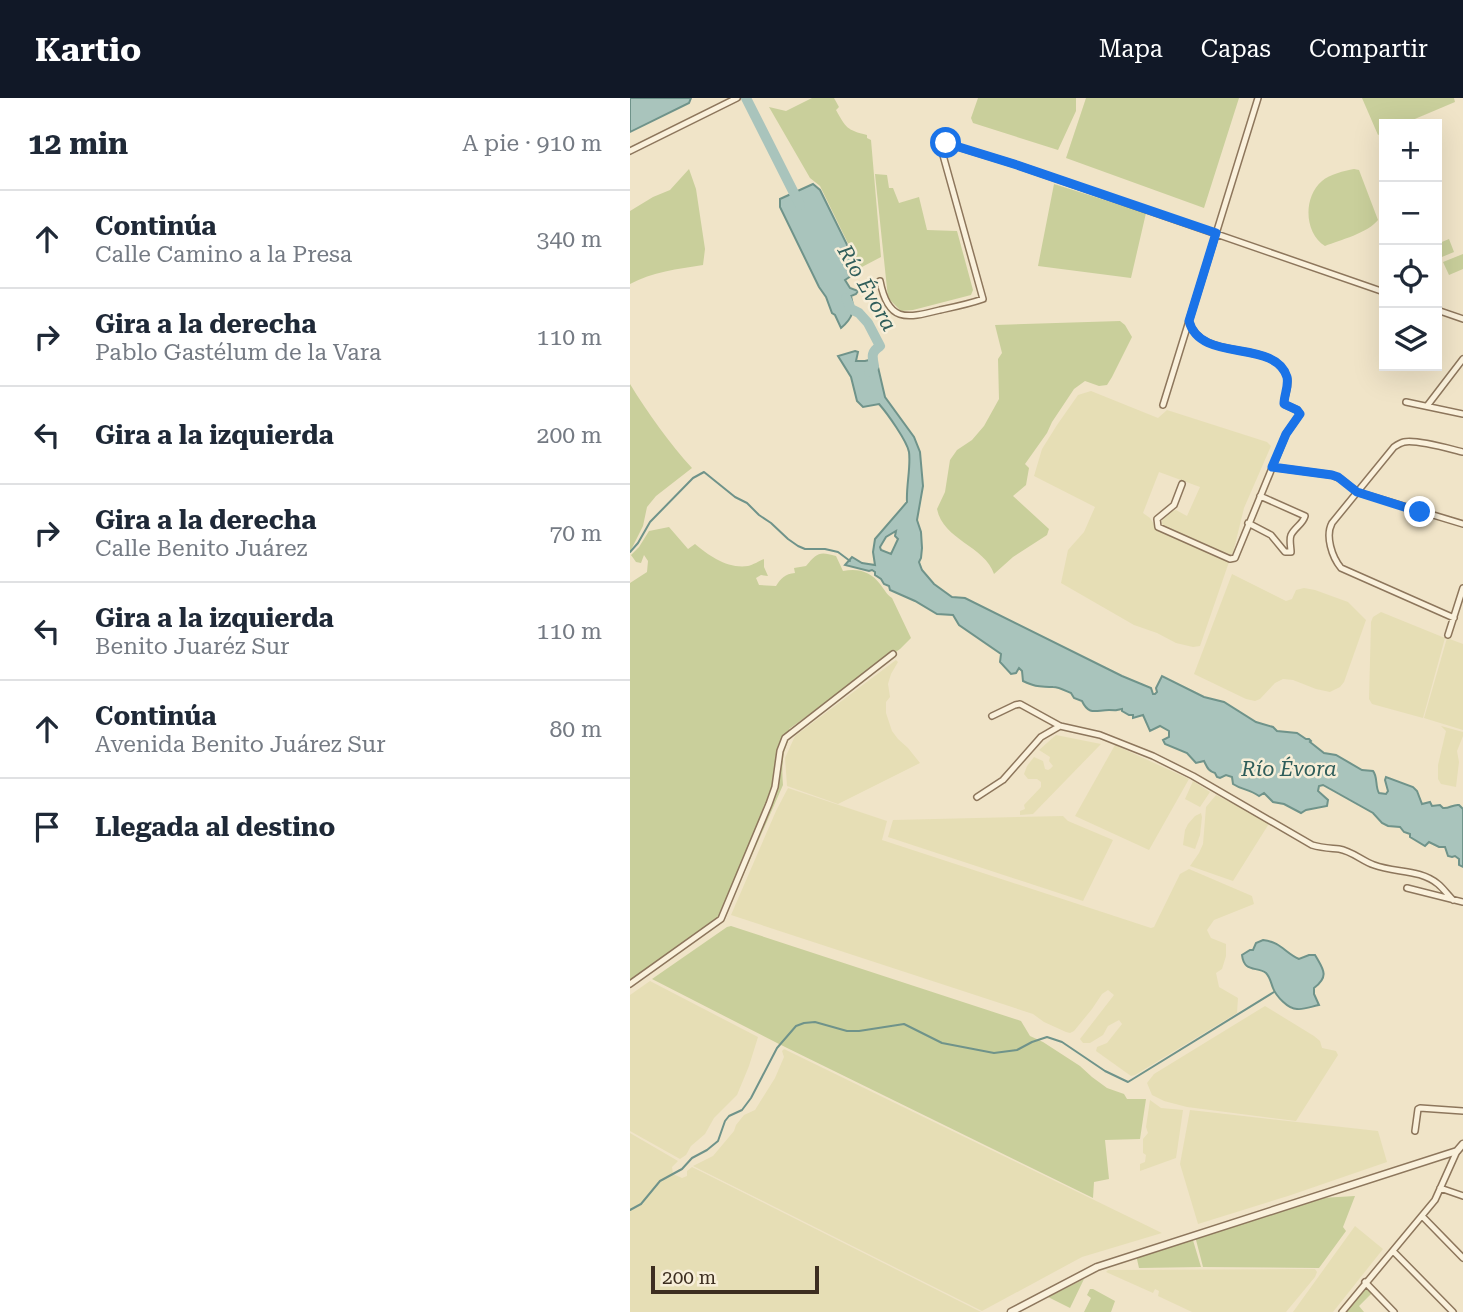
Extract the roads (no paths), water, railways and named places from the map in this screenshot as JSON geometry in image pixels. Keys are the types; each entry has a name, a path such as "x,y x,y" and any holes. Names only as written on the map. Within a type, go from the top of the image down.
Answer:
{"street":[{"path":"630,151 737,98"},
{"path":"1163,405 1258,98"},
{"path":"880,281 888,306 902,315 915,316 983,299 941,148 943,144 950,143 1379,290"},
{"path":"1442,312 1463,319"},
{"path":"1182,484 1174,505 1157,519 1158,527 1230,559 1235,558 1286,434 1300,414 1284,404 1288,380 1279,364 1258,355 1203,340 1191,329 1189,321"},
{"path":"1427,406 1463,359"},
{"path":"1452,372 1463,375"},
{"path":"1406,402 1463,414"},
{"path":"1454,618 1338,566 1328,529 1394,447 1402,442 1419,442 1463,452"},
{"path":"1272,467 1332,475 1357,492 1463,524"},
{"path":"1248,523 1270,535 1282,549 1290,553 1292,550 1290,537 1305,516 1260,496"},
{"path":"1448,635 1463,588"},
{"path":"630,984 721,919 769,804 785,738 893,654"},
{"path":"992,716 1020,704 1060,726 1100,735 1153,756 1312,845 1324,849 1346,850 1375,866 1418,874 1439,885 1452,900"},
{"path":"977,797 1013,771 1041,737 1060,726"},
{"path":"1407,888 1463,902"},
{"path":"1415,1131 1420,1108 1463,1111"},
{"path":"1342,1312 1435,1200 1463,1143"},
{"path":"1011,1312 1097,1267 1458,1151"},
{"path":"1440,1188 1463,1196"},
{"path":"1422,1216 1463,1258"},
{"path":"1392,1251 1452,1312"},
{"path":"1365,1282 1394,1312"}],"water":[{"path":"630,98 691,98 689,103 630,132"},
{"name":"Río Évora","path":"813,184 820,190 858,267 845,280 850,288 858,291 851,296 852,314 841,328 780,207 780,199"},
{"name":"Río Évora","path":"855,351 858,352 856,361 869,360 878,367 885,397 914,437 920,452 923,486 917,520 922,548 919,562 934,584 952,597 965,598 1151,688 1153,694 1157,692 1156,688 1162,676 1204,697 1224,702 1256,722 1273,727 1277,731 1297,733 1309,739 1324,753 1336,755 1362,770 1373,771 1379,793 1386,794 1388,791 1386,777 1413,787 1422,804 1430,802 1432,806 1440,805 1443,808 1459,805 1463,809 1463,867 1455,856 1448,856 1445,847 1429,842 1425,846 1400,827 1382,823 1373,813 1323,785 1319,786 1318,791 1328,800 1327,806 1301,813 1284,804 1273,802 1264,793 1259,796 1236,786 1232,777 1217,777 1204,761 1196,763 1187,753 1165,744 1163,740 1169,737 1169,731 1160,726 1150,731 1143,715 1133,718 1133,715 1122,709 1090,710 1065,690 1035,686 1023,681 1019,668 1016,673 1011,674 1000,662 1001,654 959,625 953,615 937,614 890,590 872,570 845,565 852,557 862,563 875,565 875,539 907,502 909,452 905,441 879,404 863,407 857,401 851,377 838,356","holes":["896,531 895,536 898,539 891,554 881,550 886,537"]},
{"path":"1263,940 1274,943 1299,959 1315,955 1324,972 1322,980 1314,988 1319,1005 1300,1009 1290,1007 1277,995 1266,973 1245,964 1242,955 1253,950 1256,943"}],"waterway":[{"name":"Río Évora","path":"746,98 800,205"},
{"name":"Río Évora","path":"846,298 851,309 868,323 880,346 874,352 874,366 869,372"},
{"path":"630,552 650,522 693,478 704,472 735,497 747,503 798,546 838,552 850,561"},
{"path":"630,1210 641,1204 660,1181 682,1169 692,1158 718,1141 725,1121 742,1110 751,1098 777,1048 796,1026 804,1023 815,1022 847,1031 904,1024 942,1043 994,1053 1017,1050 1047,1037 1062,1042 1105,1071 1128,1082 1274,992"}]}
